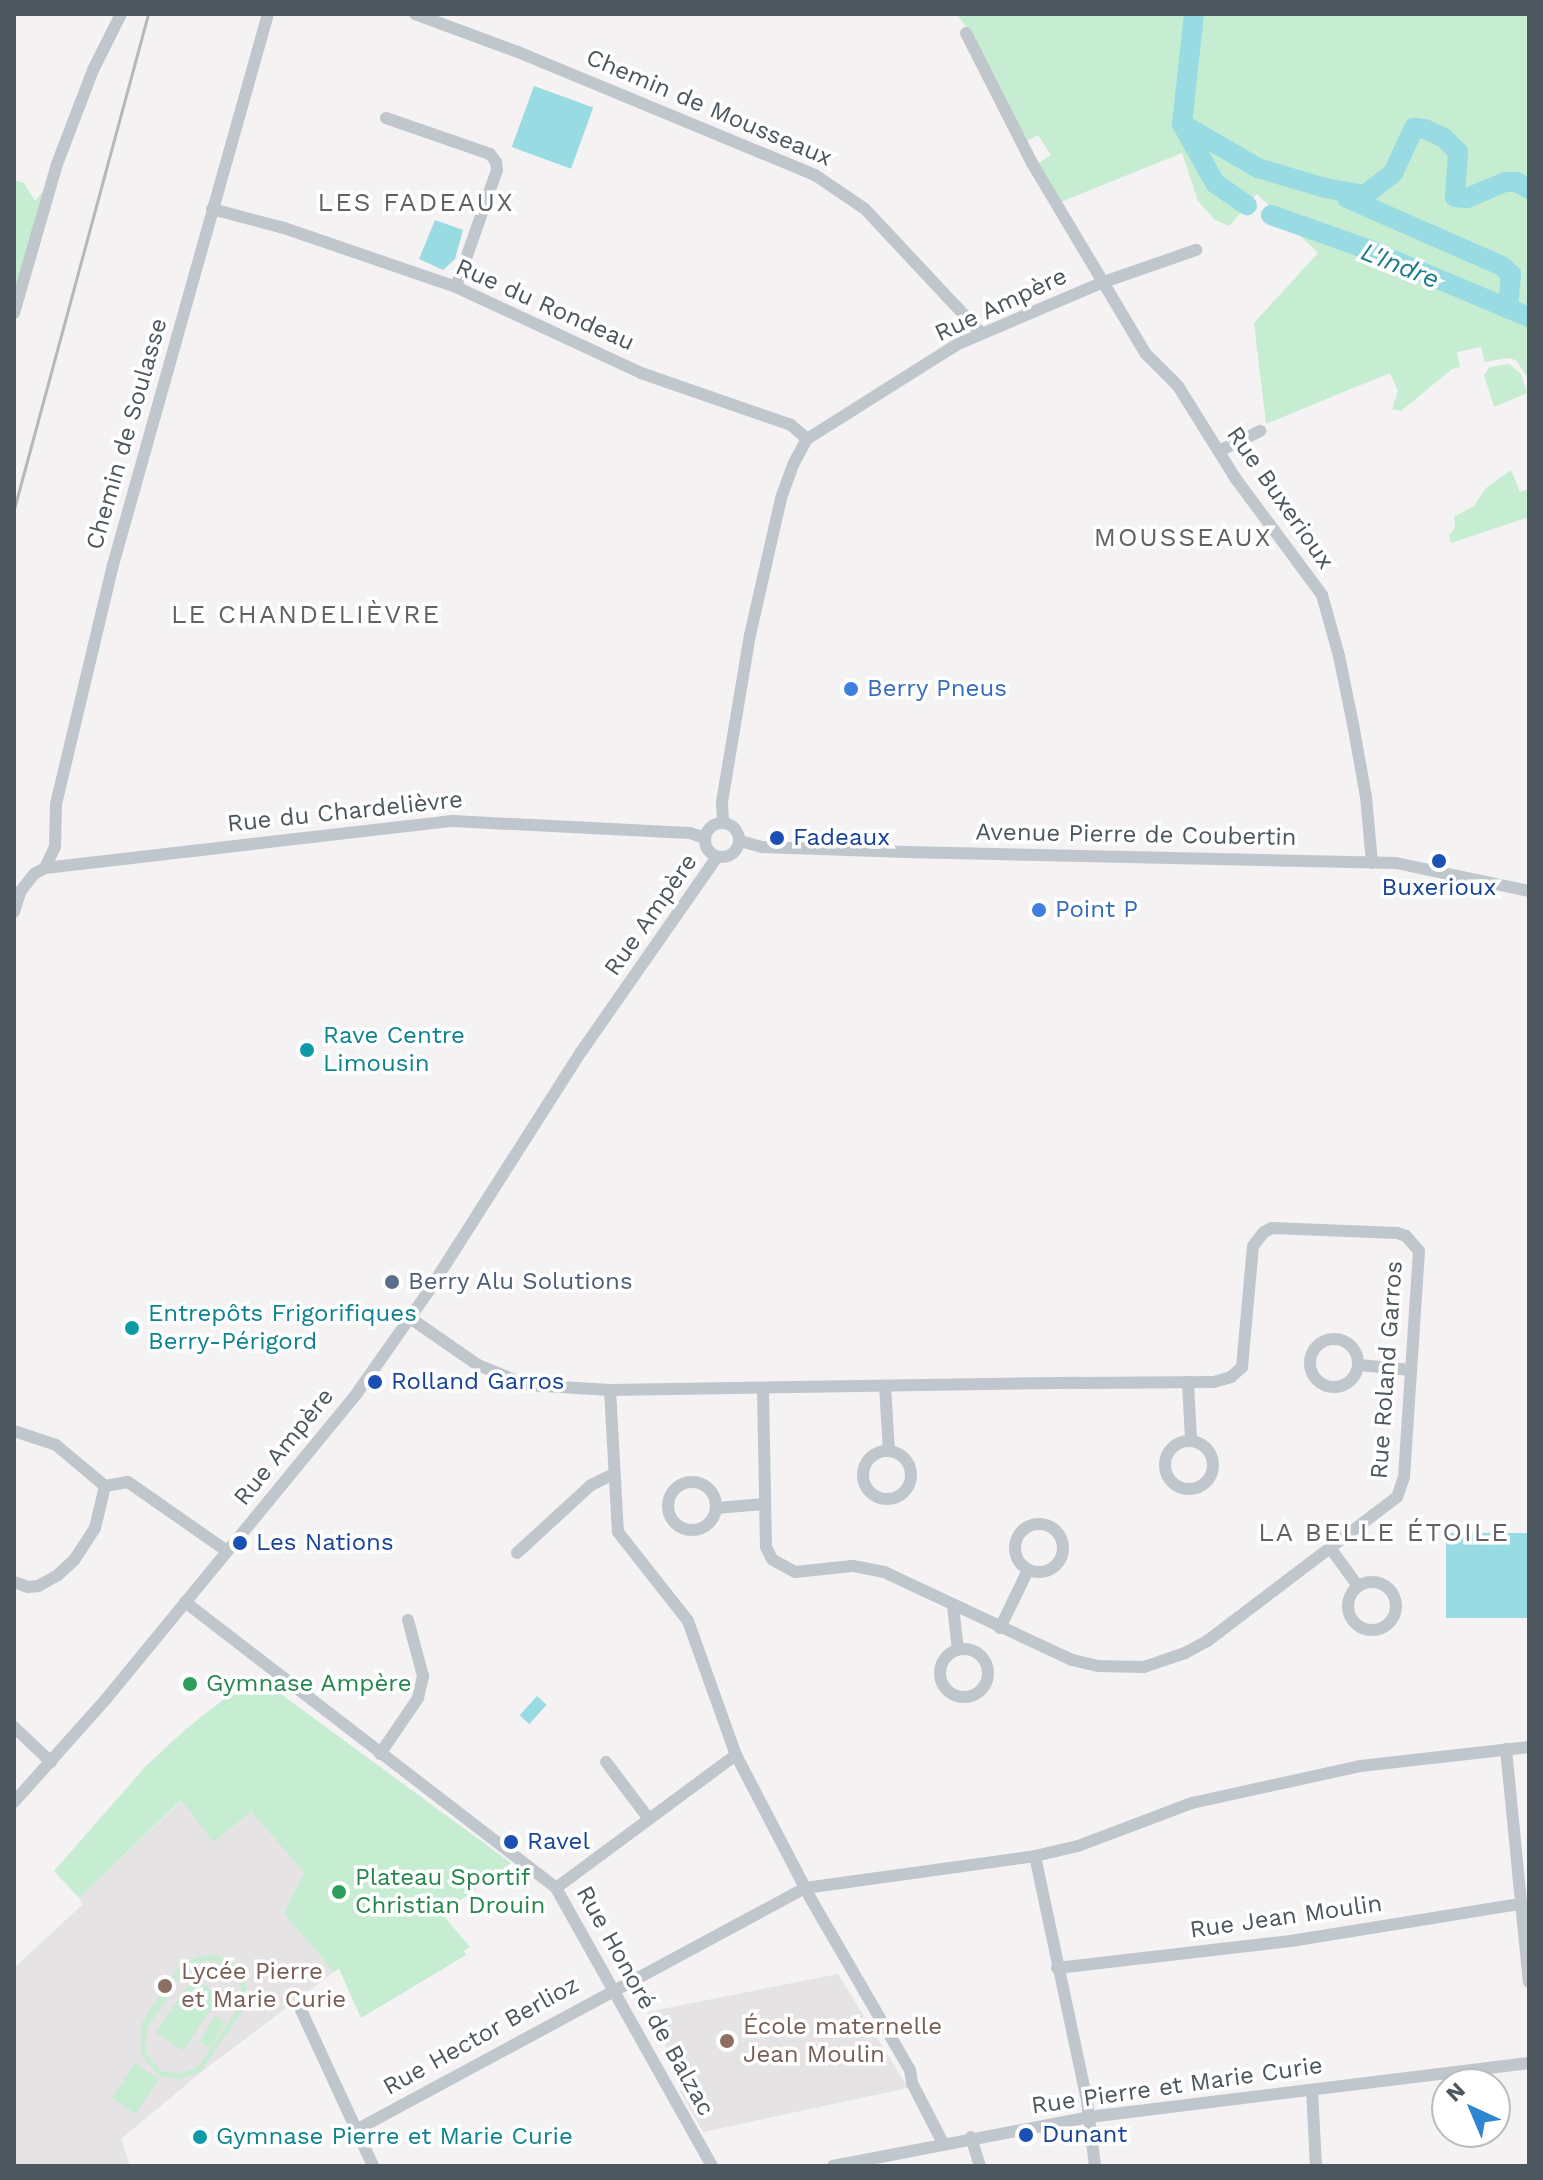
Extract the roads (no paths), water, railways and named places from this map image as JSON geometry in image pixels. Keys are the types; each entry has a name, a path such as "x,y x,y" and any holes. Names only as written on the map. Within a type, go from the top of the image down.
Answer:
{"street":[{"path":"14,313 57,164 93,70 121,14"},
{"name":"Chemin de Soulasse","path":"45,868 55,847 56,804 83,680 268,14"},
{"name":"Chemin de Mousseaux","path":"415,14 532,57 834,186 865,209 981,333"},
{"name":"Rue Ampère","path":"966,33 1032,163 1101,283"},
{"path":"386,118 490,154 496,162 497,170 456,287"},
{"name":"Rue du Rondeau","path":"212,209 284,228 456,287 641,373 791,425 807,439"},
{"name":"Rue Ampère","path":"807,439 958,344 1101,283 1196,250"},
{"name":"Rue Buxerioux","path":"1101,283 1146,354 1178,386 1219,451 1322,595 1353,724 1366,797 1372,863"},
{"path":"1219,451 1260,431"},
{"path":"723,822 722,802 750,635 781,498 807,439"},
{"name":"Rue du Chardelièvre","path":"45,868 452,821 690,833 705,838"},
{"path":"723,822 737,831 740,841 734,852 717,857 707,848 705,838 713,825 723,822"},
{"name":"Avenue Pierre de Coubertin","path":"740,841 762,847 1416,865 1529,891"},
{"name":"Rue Ampère","path":"14,1802 51,1762 357,1393 410,1318 581,1052 717,857"},
{"path":"14,912 20,892 34,874 45,868"},
{"name":"Rue Roland Garros","path":"410,1318 478,1365 527,1385 610,1390 1188,1382 1231,1377 1242,1367 1253,1246 1257,1238 1272,1228 1397,1233 1413,1242 1419,1251 1402,1488 1389,1506 1207,1641 1185,1653 1144,1667 1098,1666 1072,1660 865,1567 795,1572 784,1568 772,1559 766,1547 763,1388"},
{"path":"1336,1338 1351,1344 1359,1365 1353,1379 1345,1385 1329,1387 1315,1377 1310,1361 1320,1343 1336,1338"},
{"path":"1359,1365 1411,1370"},
{"path":"1188,1382 1191,1440"},
{"path":"885,1386 889,1451"},
{"path":"610,1390 618,1532 688,1621 736,1755 805,1888 910,2070 912,2083 943,2143"},
{"path":"14,1431 56,1445 105,1486 128,1482 227,1551"},
{"path":"1191,1440 1205,1446 1213,1467 1207,1481 1200,1486 1184,1489 1169,1479 1165,1463 1175,1445 1191,1440"},
{"path":"889,1451 903,1457 912,1477 898,1497 882,1499 867,1490 863,1474 873,1455 889,1451"},
{"path":"517,1553 591,1485 614,1474"},
{"path":"694,1481 708,1487 716,1508 710,1522 703,1527 687,1530 672,1520 667,1504 678,1486 694,1481"},
{"path":"14,1582 28,1587 38,1586 58,1575 74,1560 95,1528 105,1486"},
{"path":"716,1508 765,1504"},
{"path":"1033,1525 1049,1526 1063,1544 1061,1558 1050,1570 1028,1570 1016,1557 1016,1539 1033,1525"},
{"path":"1331,1549 1358,1586"},
{"path":"1000,1628 1028,1570"},
{"path":"1374,1582 1393,1594 1394,1616 1383,1628 1367,1630 1352,1620 1347,1606 1358,1586 1374,1582"},
{"name":"Rue Honoré de Balzac","path":"185,1602 556,1888 712,2166"},
{"path":"953,1606 958,1650"},
{"path":"380,1754 418,1698 423,1676 408,1620"},
{"path":"958,1650 980,1655 988,1669 982,1690 967,1698 951,1694 940,1679 941,1664 958,1650"},
{"path":"14,1727 51,1762"},
{"name":"Rue Hector Berlioz","path":"356,2130 805,1888 1035,1856 1078,1846 1192,1803 1360,1766 1529,1747"},
{"path":"1506,1749 1529,1982"},
{"path":"556,1888 736,1755"},
{"path":"606,1762 649,1819"},
{"path":"1035,1856 1089,2117 1095,2166"},
{"name":"Rue Jean Moulin","path":"1057,1968 1291,1941 1520,1904"},
{"path":"301,2010 373,2166"},
{"name":"Rue Pierre et Marie Curie","path":"833,2166 971,2137 1089,2117 1529,2063"},
{"path":"1312,2090 1316,2166"},
{"path":"971,2137 980,2166"}],"water":[{"path":"534,86 593,108 571,169 512,147"},
{"path":"435,220 463,230 455,259 443,270 419,259"},
{"path":"1446,1533 1529,1533 1529,1618 1446,1618"},
{"path":"537,1696 547,1705 529,1724 520,1715"}],"waterway":[{"name":"L'Indre","path":"1194,14 1182,124 1215,183 1247,205"},
{"path":"1182,124 1258,168 1325,188 1365,195 1393,173 1414,128 1425,129 1444,138 1458,152 1455,197 1467,198 1505,182 1517,182 1529,189"},
{"path":"1347,198 1502,266 1511,274 1508,309"},
{"name":"L'Indre","path":"1271,215 1367,249 1529,317"}],"railway":[{"path":"14,509 148,14"}],"place":[{"name":"Berry Pneus","path":"851,689"},
{"name":"Fadeaux","path":"777,838"},
{"name":"Buxerioux","path":"1439,861"},
{"name":"Point P","path":"1039,910"},
{"name":"Rave Centre Limousin","path":"307,1050"},
{"name":"Berry Alu Solutions","path":"392,1282"},
{"name":"Entrepôts Frigorifiques Berry-Périgord","path":"132,1328"},
{"name":"Rolland Garros","path":"375,1382"},
{"name":"Les Nations","path":"240,1543"},
{"name":"Gymnase Ampère","path":"190,1684"},
{"name":"Ravel","path":"511,1842"},
{"name":"Plateau Sportif Christian Drouin","path":"339,1892"},
{"name":"Lycée Pierre et Marie Curie","path":"165,1986"},
{"name":"École maternelle Jean Moulin","path":"727,2041"},
{"name":"Dunant","path":"1026,2135"},
{"name":"Gymnase Pierre et Marie Curie","path":"200,2137"}],"district":[{"name":"LES FADEAUX","path":"416,203"},
{"name":"MOUSSEAUX","path":"1183,538"},
{"name":"LE CHANDELIÈVRE","path":"306,615"},
{"name":"LA BELLE ÉTOILE","path":"1384,1533"}]}
